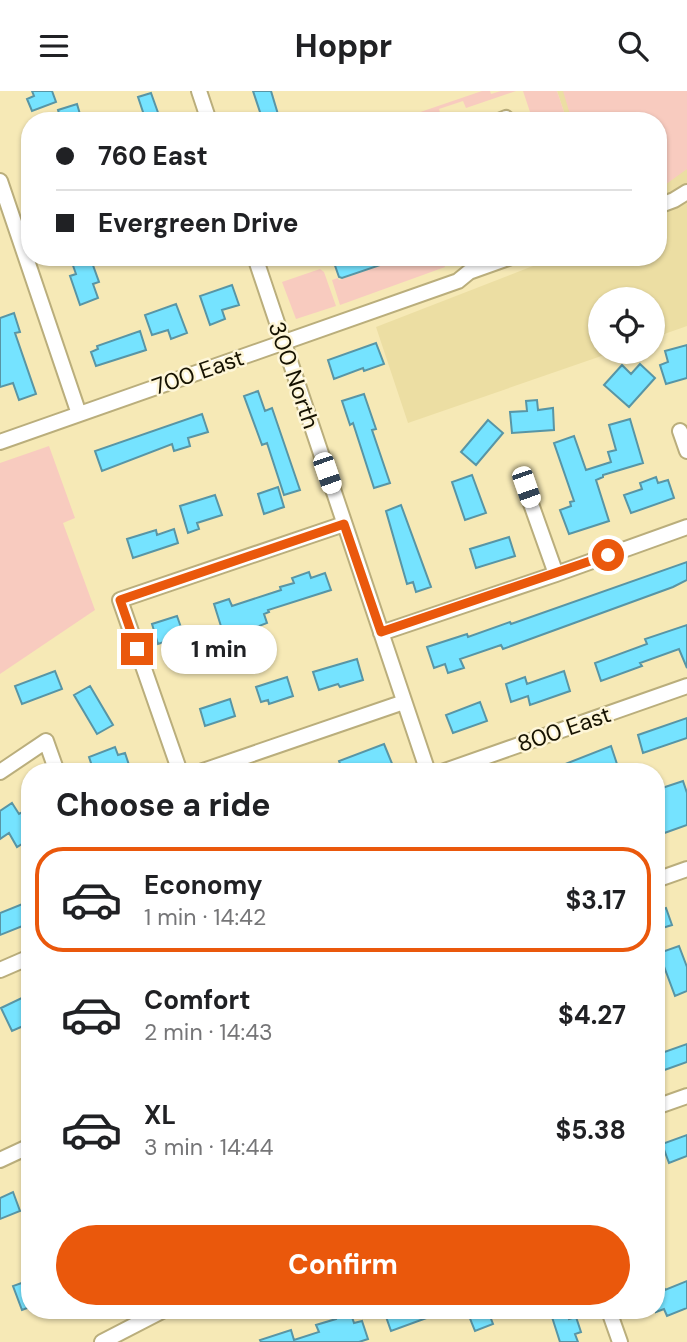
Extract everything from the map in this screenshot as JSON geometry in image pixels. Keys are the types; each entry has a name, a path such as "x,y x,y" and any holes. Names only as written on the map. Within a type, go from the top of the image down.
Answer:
{"street":[{"path":"199,91 206,112"},
{"path":"0,181 21,243"},
{"path":"667,203 687,192"},
{"path":"29,266 79,414"},
{"name":"300 North","path":"258,266 425,763"},
{"path":"467,266 469,272"},
{"name":"700 East","path":"0,442 458,281 469,272 485,266"},
{"path":"680,431 687,451"},
{"path":"526,487 556,574"},
{"path":"177,763 120,600 344,524"},
{"path":"381,632 687,527"},
{"name":"800 East","path":"467,763 687,685"},
{"path":"226,763 404,702"},
{"path":"0,772 46,741 54,763"},
{"path":"665,877 687,869"},
{"path":"0,970 21,961"},
{"path":"665,1104 687,1096"},
{"path":"0,1160 21,1150"},
{"path":"102,1342 147,1319"},
{"path":"612,1319 620,1342"}],"shaded area":[{"path":"482,91 490,91 491,94 516,91 466,108 463,101 439,109 440,112 420,112"},
{"path":"523,91 557,91 564,112 530,112"},
{"path":"557,91 687,91 687,326 665,334 665,287 588,287 588,361 408,423 376,327 533,266 667,266 667,112 564,112"},
{"path":"563,91 687,91 687,169 667,183 667,112 569,112"},
{"path":"380,266 445,267 340,305 332,280"},
{"path":"320,269 324,272 336,306 296,319 282,282"},
{"path":"49,446 75,518 63,523 95,610 0,674 0,463"}],"building":[{"path":"32,91 52,91 56,102 32,111 27,99 34,96"},
{"path":"253,91 271,91 277,112 260,112"},
{"path":"151,93 158,112 143,112 138,97"},
{"path":"77,104 79,112 59,112"},
{"path":"73,266 93,266 99,282 93,284 98,298 80,305 70,276 76,274"},
{"path":"335,266 377,266 342,278 339,277"},
{"path":"232,285 239,305 222,310 225,319 210,325 200,296"},
{"path":"176,304 187,333 171,339 168,330 152,335 145,315"},
{"path":"14,313 20,332 15,333 36,394 19,400 13,383 0,387 0,318"},
{"path":"140,331 146,350 96,366 91,352 98,349 97,346"},
{"path":"376,343 384,364 364,371 363,368 334,379 328,360"},
{"path":"687,345 687,378 666,384 660,365 668,362 665,351"},
{"path":"640,364 655,378 629,407 604,385 622,365 631,374"},
{"path":"258,391 265,411 272,408 300,490 284,495 267,443 262,445 244,396"},
{"path":"364,394 376,429 372,430 390,483 374,488 353,423 350,425 342,401"},
{"path":"537,400 538,410 553,408 554,430 512,433 510,412 527,411 526,401"},
{"path":"202,414 208,432 188,438 190,446 174,451 172,444 102,471 95,451"},
{"path":"630,419 643,463 603,475 596,480 609,521 569,534 560,510 571,506 570,502 574,501 554,443 574,436 586,470 611,462 608,452 616,450 609,425"},
{"path":"488,420 503,433 476,465 461,452"},
{"path":"472,475 486,513 465,520 452,482"},
{"path":"656,477 658,483 668,480 674,498 631,513 624,495 642,489 640,483"},
{"path":"278,487 284,507 264,514 258,494"},
{"path":"215,495 222,515 197,523 199,529 188,533 180,506"},
{"path":"401,505 431,587 416,592 413,582 407,584 386,511"},
{"path":"174,529 178,543 133,558 127,539 156,530 157,535"},
{"path":"509,537 515,556 476,568 470,549"},
{"path":"687,562 687,580 673,587 503,649 501,645 460,659 464,668 448,673 445,664 434,668 427,647 467,634 468,637 510,622 511,624"},
{"path":"309,572 311,578 325,573 331,590 268,610 269,612 264,614 267,623 225,639 214,604 229,599 232,606 281,590 280,587 294,583 292,578"},
{"path":"177,616 183,633 177,635 181,646 167,650 164,642 158,644 152,624"},
{"path":"687,625 687,668 679,649 601,681 595,663 647,644 645,639"},
{"path":"357,659 363,680 319,690 313,672"},
{"path":"55,671 62,689 22,704 15,686"},
{"path":"564,671 570,691 530,705 528,696 511,702 506,684 525,677 527,684"},
{"path":"287,677 293,696 269,704 268,700 261,702 256,687"},
{"path":"90,686 113,725 97,734 74,695"},
{"path":"230,699 235,716 205,726 200,709"},
{"path":"480,702 487,721 453,733 446,715"},
{"path":"687,718 687,738 643,753 638,735"},
{"path":"384,744 392,763 340,763 339,761"},
{"path":"611,746 617,763 568,763"},
{"path":"115,747 118,755 125,753 128,763 91,763 89,757"},
{"path":"683,781 687,793 687,825 665,833 665,787"},
{"path":"12,803 19,814 21,813 21,845 17,847 9,833 0,839 0,811"},
{"path":"21,905 21,927 0,935 0,913"},
{"path":"665,908 672,925 665,927"},
{"path":"679,946 687,967 687,991 675,996 665,969 665,951"},
{"path":"21,998 21,1027 12,1031 1,1008"},
{"path":"687,1044 687,1062 665,1070 665,1052"},
{"path":"687,1135 687,1156 669,1163 665,1143"},
{"path":"13,1192 20,1211 0,1219 0,1198"},
{"path":"687,1281 687,1308 667,1316 665,1290"},
{"path":"21,1283 21,1307 13,1286"},
{"path":"336,1319 353,1319 354,1323 362,1321 368,1339 359,1342 260,1340 291,1330 294,1340 319,1332 316,1325"},
{"path":"387,1319 424,1319 391,1331"},
{"path":"470,1319 491,1319 493,1324 475,1331"},
{"path":"553,1319 577,1319 581,1332 575,1334 578,1342 560,1342"}],"route":[{"path":"137,649 120,600 344,524 381,632 608,555"}]}
